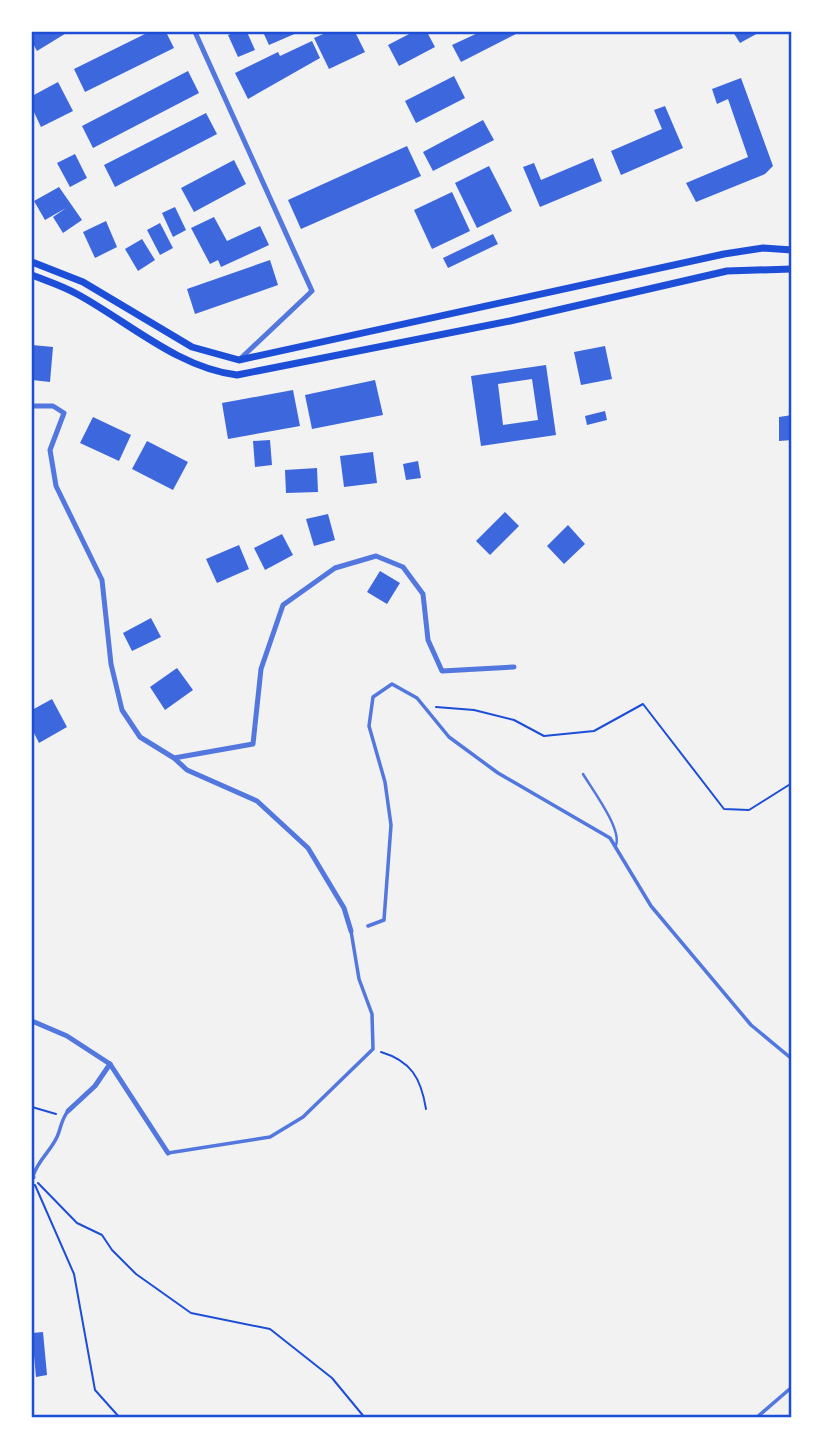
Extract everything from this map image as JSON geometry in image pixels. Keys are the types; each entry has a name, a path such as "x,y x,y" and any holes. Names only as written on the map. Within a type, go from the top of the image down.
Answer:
{"main road":[{"path":"32,262 83,282 192,347 239,360 724,254 763,248 792,250"},
{"path":"32,275 74,292 184,358 208,369 237,375 510,321 727,271 792,269"}],"street":[{"path":"195,32 312,291 239,360"},
{"path":"32,406 53,406 64,413 50,450 57,486 102,580 111,663 122,710 140,737 174,758 187,770 257,801 308,848 344,908 359,979 372,1014 373,1049 303,1116 270,1137 168,1153 110,1064 67,1036 32,1021"},
{"path":"174,758 253,744 261,669 283,605 335,568 376,556 403,567 423,594 428,640 442,671 514,667"},
{"path":"368,926 384,920 391,825 386,782 369,726 373,697 392,684 417,698 449,737 498,772 610,838 651,906 751,1025 792,1059"},
{"path":"32,1177 38,1161 58,1136 61,1121 95,1086 110,1064"},
{"path":"756,1418 792,1387"}],"lane":[{"path":"583,774 614,827 618,838 615,847"}],"path":[{"path":"424,707 474,710 514,720 544,736 594,731 643,704 724,809 750,810 792,783"},
{"path":"373,1049 401,1058 422,1085 426,1109"},
{"path":"32,1107 56,1114 68,1111"},
{"path":"32,1177 77,1223 102,1235 112,1250 136,1273 191,1313 270,1329 332,1378 363,1418"},
{"path":"32,1177 74,1274 95,1390 120,1418"}],"building":[{"path":"32,32 68,32 37,51 32,42"},
{"path":"149,32 166,32 174,48 85,92 74,69"},
{"path":"247,32 255,50 238,57 228,35"},
{"path":"263,32 299,32 269,45"},
{"path":"328,32 355,32 365,52 329,69 314,38"},
{"path":"413,32 427,32 435,47 399,66 388,45"},
{"path":"480,32 516,34 461,62 452,45"},
{"path":"733,32 760,32 740,43"},
{"path":"312,41 320,58 248,99 235,73 278,52 280,56"},
{"path":"188,71 199,93 93,148 82,126"},
{"path":"454,76 465,98 416,123 405,101"},
{"path":"741,78 773,166 765,174 696,202 686,183 748,157 728,99 717,104 712,89"},
{"path":"58,82 73,111 41,127 32,108 32,96"},
{"path":"665,106 683,148 621,175 611,151 662,129 654,110"},
{"path":"206,113 217,134 115,187 104,165"},
{"path":"483,120 494,140 433,171 423,152"},
{"path":"407,146 421,176 301,229 288,200"},
{"path":"75,154 87,178 70,187 57,163"},
{"path":"593,158 602,181 540,207 523,167 534,163 541,180"},
{"path":"234,160 246,184 194,212 181,188"},
{"path":"489,166 512,211 477,228 455,183"},
{"path":"59,187 82,220 63,233 53,217 66,208 45,220 34,201"},
{"path":"452,192 470,231 432,249 414,210"},
{"path":"175,207 186,230 173,237 162,213"},
{"path":"214,217 227,241 260,226 269,245 221,267 218,260 210,264 191,228"},
{"path":"106,221 117,247 95,258 83,232"},
{"path":"160,223 173,248 160,255 147,230"},
{"path":"493,234 498,244 448,268 443,258"},
{"path":"142,239 155,260 138,271 125,249"},
{"path":"270,260 278,285 195,314 187,289"},
{"path":"32,345 53,347 50,382 32,380"},
{"path":"605,346 612,379 581,385 574,352"},
{"path":"546,365 556,435 481,446 471,376","holes":["532,379 538,420 503,425 498,384"]},
{"path":"375,380 383,415 312,429 305,395"},
{"path":"293,390 300,426 228,439 222,403"},
{"path":"605,411 607,420 587,425 585,416"},
{"path":"792,415 792,440 779,441 779,417"},
{"path":"93,417 131,435 119,461 80,443"},
{"path":"270,440 272,465 255,467 253,441"},
{"path":"147,441 188,462 173,490 132,469"},
{"path":"373,452 377,483 344,487 340,456"},
{"path":"418,461 421,478 406,480 403,464"},
{"path":"317,468 318,492 286,493 285,470"},
{"path":"505,512 519,526 490,555 476,541"},
{"path":"328,514 335,540 314,546 306,519"},
{"path":"568,525 585,544 564,564 547,546"},
{"path":"282,534 293,555 265,570 254,548"},
{"path":"239,545 249,569 217,583 206,559"},
{"path":"380,571 400,583 387,604 367,592"},
{"path":"151,618 161,637 132,651 123,633"},
{"path":"177,668 193,690 165,710 150,687"},
{"path":"52,699 67,727 39,743 32,729 32,710"},
{"path":"43,1332 47,1375 36,1377 32,1333"}]}
